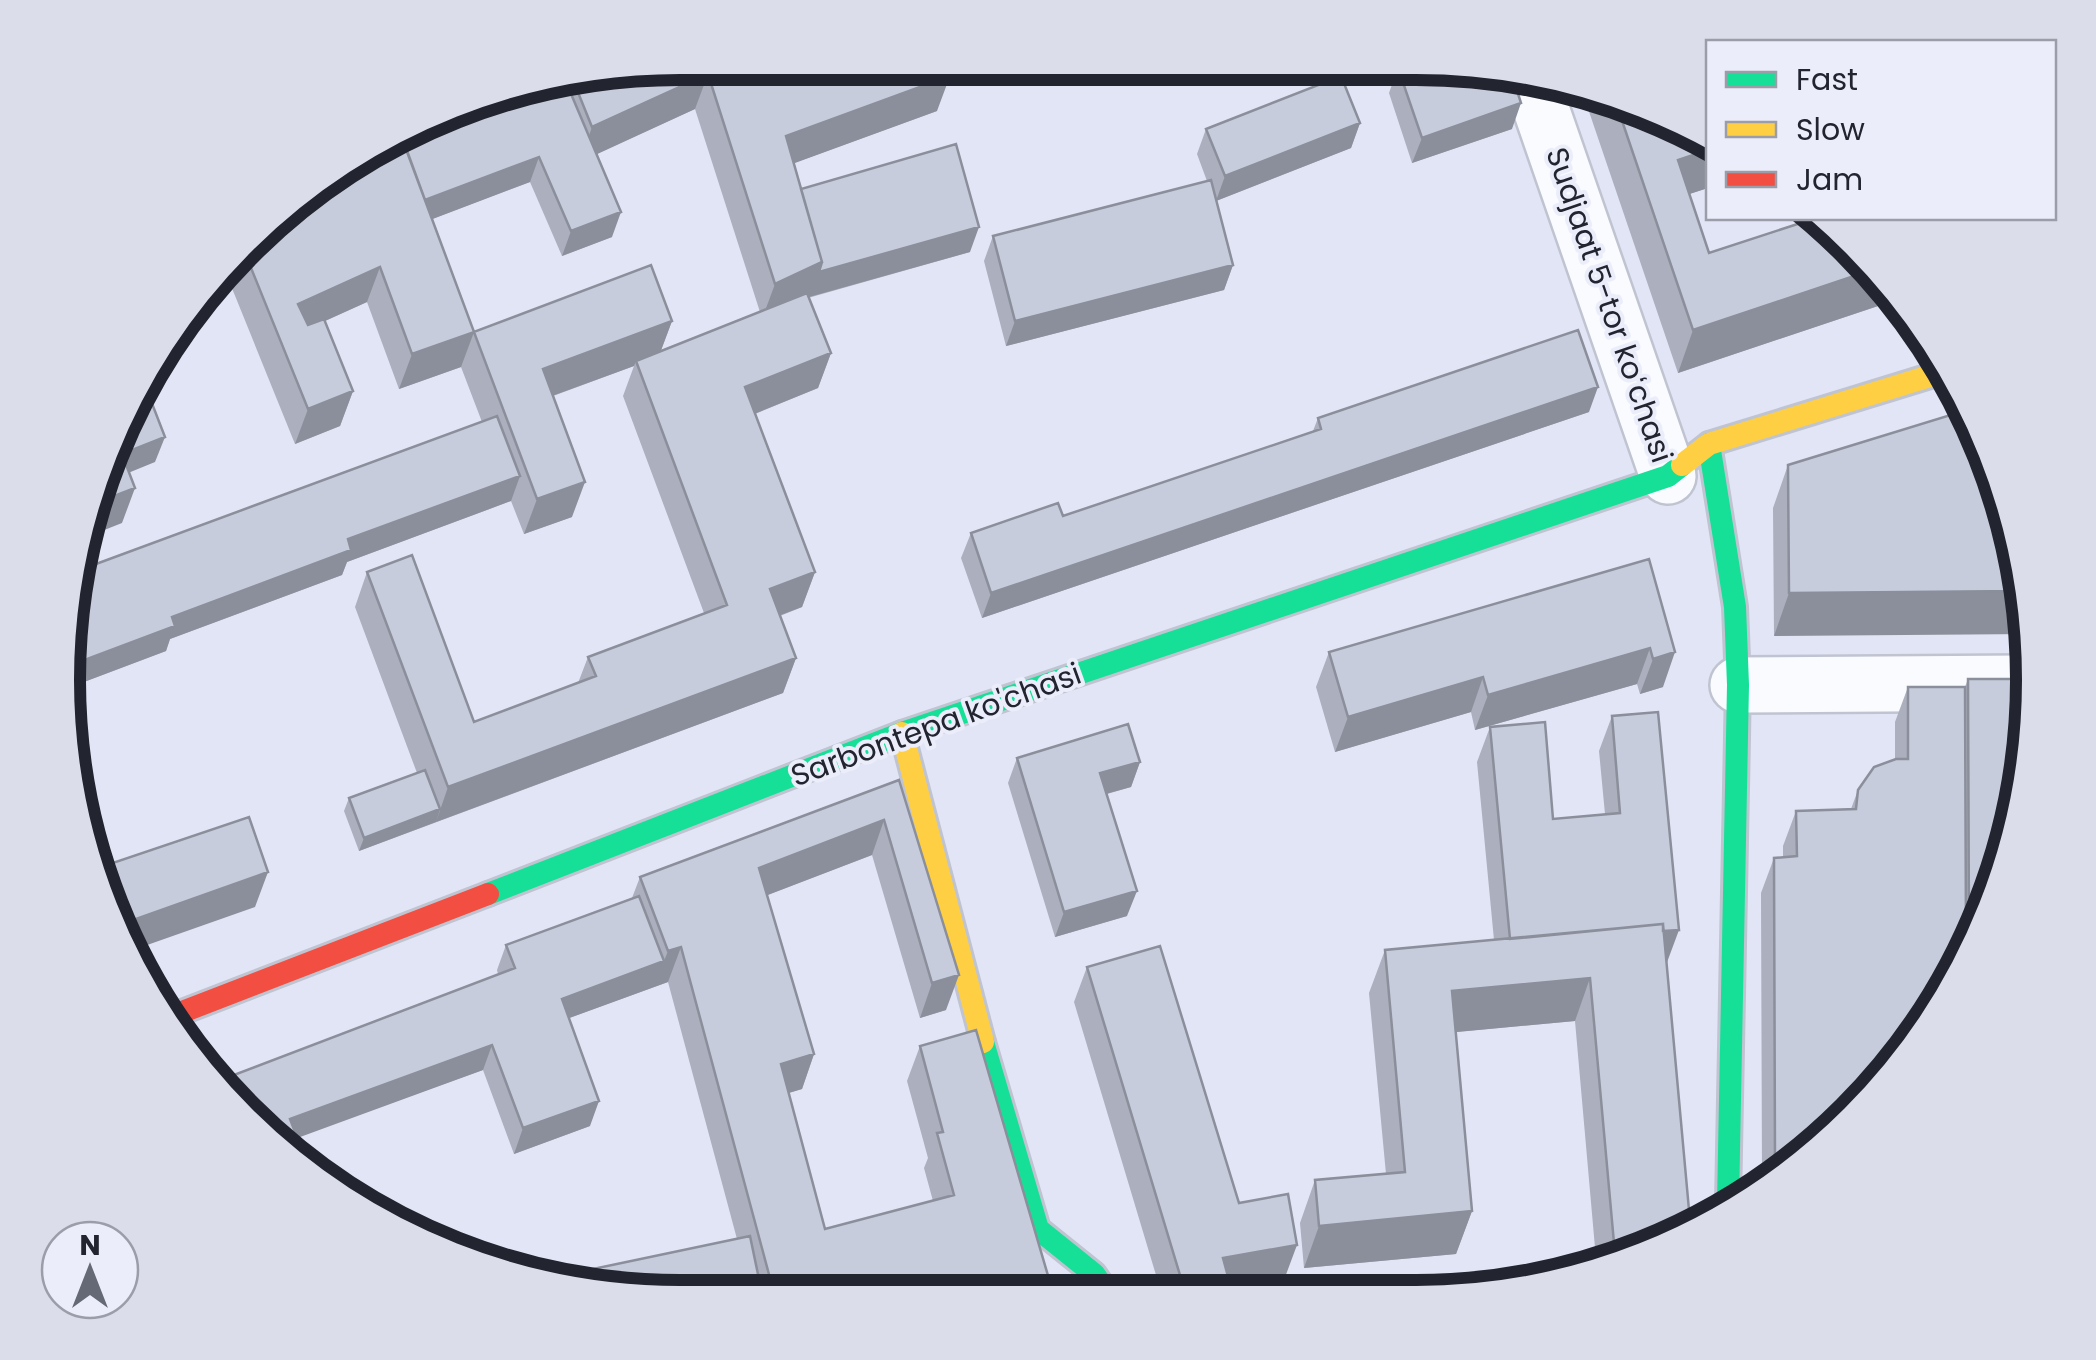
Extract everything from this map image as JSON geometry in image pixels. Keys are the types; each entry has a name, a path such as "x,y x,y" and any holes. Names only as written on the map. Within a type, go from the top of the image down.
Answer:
{"street":[{"name":"Sudjaat 5-tor koʻchasi","path":"1537,93 1689,460"},
{"name":"Sarbontepa ko'chasi","path":"180,1012 902,733 1933,375"},
{"path":"1689,460 1735,607 1738,684 1728,1192"},
{"path":"1738,684 2016,683"},
{"path":"902,733 979,1028 1038,1229 1099,1280"}],"building":[{"path":"695,80 592,127 577,90 641,81"},
{"path":"710,80 939,80 786,136 822,262 775,284"},
{"path":"1331,80 1343,80 1360,123 1225,176 1206,129"},
{"path":"1402,80 1455,81 1516,89 1521,103 1422,138"},
{"path":"570,91 621,212 571,231 539,157 425,200 406,148 514,104"},
{"path":"1621,116 1701,152 1678,160 1709,253 1803,222 1858,275 1693,330"},
{"path":"956,144 979,227 819,272 822,262 801,189"},
{"path":"405,147 474,332 412,354 380,267 298,304 308,325 324,319 353,391 308,409 249,263 315,204"},
{"path":"1211,180 1233,265 1015,321 993,236"},
{"path":"651,265 672,321 543,369 585,482 537,499 474,332"},
{"path":"807,293 831,353 745,387 815,572 770,589 796,658 448,787 367,572 412,555 474,722 596,676 588,657 727,605 636,361"},
{"path":"1578,330 1598,387 991,593 971,533 1058,503 1063,516 1321,429 1318,418"},
{"path":"150,399 165,437 125,453"},
{"path":"1954,414 1996,525 2009,591 1789,593 1788,465"},
{"path":"497,416 520,476 348,539 351,550 172,617 175,626 80,662 92,566"},
{"path":"123,457 135,488 108,498"},
{"path":"1649,559 1675,652 1653,659 1650,648 1488,695 1483,677 1348,717 1329,652"},
{"path":"1968,679 2016,679 2015,719 2004,797 1996,835 1969,912"},
{"path":"1908,687 1965,687 1966,919 1936,980 1892,1045 1840,1104 1775,1159 1774,858 1797,856 1796,811 1856,809 1858,790 1874,767 1908,759"},
{"path":"1658,712 1679,930 1663,931 1663,924 1510,939 1490,727 1545,722 1553,819 1620,813 1612,716"},
{"path":"1128,724 1140,762 1100,773 1137,891 1064,912 1017,758"},
{"path":"425,770 440,809 364,838 349,798"},
{"path":"899,780 959,975 932,983 884,820 759,868 814,1054 781,1064 825,1229 954,1195 937,1133 943,1132 920,1046 976,1030 1049,1279 771,1280 681,947 668,951 640,877"},
{"path":"94,805 113,863 249,817 268,872 131,921 112,873"},
{"path":"639,896 664,961 562,999 599,1101 523,1128 492,1045 290,1119 299,1143 230,1077 515,968 506,945"},
{"path":"1663,924 1689,1214 1614,1246 1590,978 1452,991 1472,1211 1319,1226 1315,1180 1405,1172 1385,950"},
{"path":"1160,946 1239,1203 1288,1194 1297,1245 1223,1258 1229,1280 1181,1280 1087,967"},
{"path":"750,1236 759,1279 641,1279 582,1271"}],"traffic: fast":[{"path":"1709,444 1735,607 1738,685 1728,1192"},
{"path":"488,894 902,733 1668,476 1682,465"},
{"path":"983,1042 1038,1229 1098,1280"}],"traffic: slow":[{"path":"1682,465 1709,444 1933,375"},
{"path":"902,733 983,1042"}],"traffic: jam":[{"path":"181,1013 488,894"}]}
